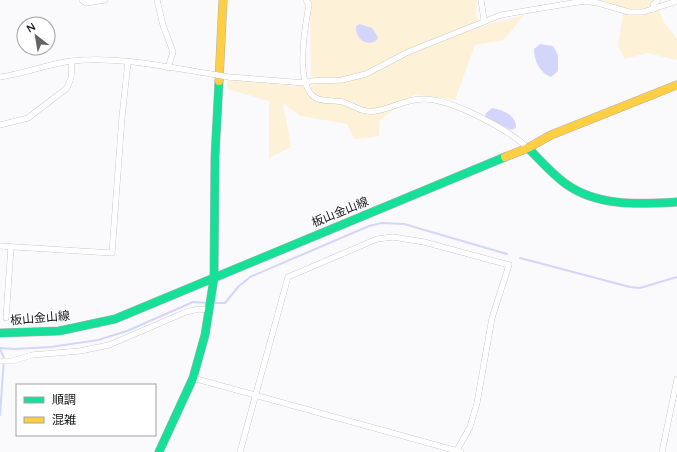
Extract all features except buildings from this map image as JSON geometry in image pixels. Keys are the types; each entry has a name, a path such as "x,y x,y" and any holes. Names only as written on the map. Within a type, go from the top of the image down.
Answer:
{"main road":[{"path":"159,452 193,378 206,335 210,310 214,278 215,156 223,0"},
{"name":"板山金山線","path":"0,333 59,331 115,319 528,148 551,135 677,85"},
{"path":"528,148 552,172 574,189 598,199 625,202 677,202"}],"street":[{"path":"82,0 86,4 106,0"},
{"path":"157,0 162,25 173,52 168,68"},
{"path":"306,0 309,5 304,31 305,83 311,94 315,97 342,102 368,112 424,99 450,104 516,137 528,148"},
{"path":"481,0 484,20"},
{"path":"654,9 653,5 658,0"},
{"path":"0,77 72,61 95,60 128,62 229,77 305,83 311,81 342,80 371,72 408,52 463,31 484,20 506,13 578,1 598,3 629,12 643,12 677,1"},
{"path":"0,125 28,118 67,88 71,78 72,61"},
{"path":"0,246 112,253 122,117 128,62"},
{"path":"193,378 255,394 458,452 470,427 477,403 492,318 509,265 424,242 393,237 382,238 288,277 255,394 240,452"},
{"path":"6,318 10,247"},
{"path":"0,361 8,361 32,355 80,351 109,345 186,312 199,309 210,310"},
{"path":"662,452 677,379"}],"shaded area":[{"path":"310,0 477,0 476,16 483,26 524,15 504,40 475,45 455,100 415,94 380,120 379,136 354,139 347,124 300,116 283,103 291,147 269,158 269,101 227,89 227,80 311,87"},
{"path":"601,0 660,0 657,4 663,21 677,39 677,60 647,53 625,59 618,46 623,13 616,5"}],"water":[{"path":"360,24 372,28 378,37 377,40 369,43 359,38 356,26"},
{"path":"540,44 553,46 558,55 558,71 551,77 541,70 536,62 534,49"},
{"path":"492,108 501,110 512,116 516,128 511,130 485,118 486,113"}],"waterway":[{"path":"213,303 225,303 238,287 250,277 369,226 382,223 404,224 507,254"},
{"path":"520,258 630,287 640,288 677,277"},
{"path":"0,348 15,349 51,347 98,340 127,331 193,302 209,303"},
{"path":"0,349 4,358 0,415"}],"traffic: fast":[{"path":"159,452 193,378 205,335 214,278 215,156 219,81"},
{"path":"528,148 566,184 592,197 634,203 677,202"},
{"path":"0,333 59,331 115,319 505,157"}],"traffic: slow":[{"path":"219,81 223,0"},
{"path":"505,157 528,148 551,135 677,85"}]}
